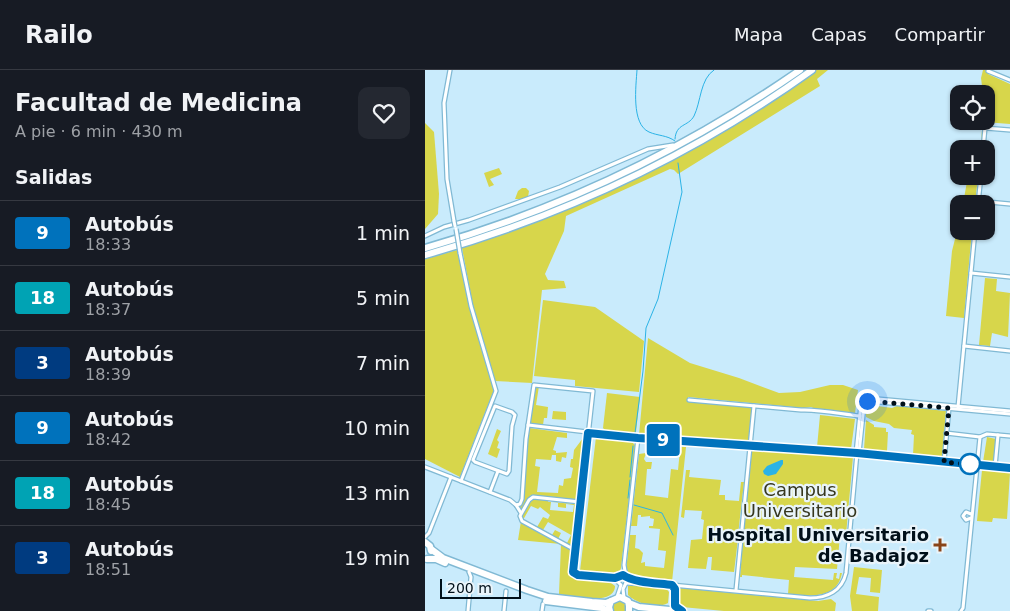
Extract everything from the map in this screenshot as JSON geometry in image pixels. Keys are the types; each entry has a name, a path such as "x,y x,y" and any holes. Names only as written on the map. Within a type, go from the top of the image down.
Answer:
{"highway":[{"path":"425,248 484,230 554,204 632,170 690,139 754,101 800,70"},
{"path":"425,255 488,236 547,215 633,177 721,130 812,70"},
{"path":"426,559 430,555 429,545"},
{"path":"429,545 443,558 540,595 606,603 620,600 639,607 680,611"},
{"path":"426,559 436,559 470,575 556,603 602,608 609,611 609,607 620,600"},
{"path":"620,600 629,611"},
{"path":"634,611 640,611"}],"street":[{"path":"450,70 443,100 447,174 471,306 494,383 495,394 461,481"},
{"path":"988,71 1010,80"},
{"path":"984,140 985,128 1010,130"},
{"path":"425,236 444,227 469,220 555,188 648,149 690,139"},
{"path":"995,203 1010,204"},
{"path":"958,408 974,240"},
{"path":"971,273 1010,277"},
{"path":"964,346 1010,351"},
{"path":"516,505 520,504 522,498 528,425 534,385 593,391 574,574 619,576 647,583 816,598 831,594 843,584 846,573 858,453 864,406 867,401 958,408"},
{"path":"858,453 860,416 862,403 865,399 1010,413"},
{"path":"689,400 803,410 811,409 819,412 860,416"},
{"path":"495,406 512,412 515,416 512,426 509,472 506,474 498,471 473,460 495,406"},
{"path":"736,590 754,406"},
{"path":"944,462 949,408"},
{"path":"528,425 638,438 858,453 1010,468"},
{"path":"946,434 980,437 987,434 1010,436"},
{"path":"995,466 998,435"},
{"path":"961,611 963,608 980,437"},
{"path":"638,438 624,565 618,582 675,587 683,585"},
{"path":"425,467 510,500 521,513"},
{"path":"490,492 498,471"},
{"path":"425,538 429,533 451,477"},
{"path":"575,550 522,521 520,518 529,500 533,497 580,502"},
{"path":"429,533 429,545"},
{"path":"620,600 627,577 624,565"},
{"path":"468,611 470,575"},
{"path":"620,600 624,584"},
{"path":"670,585 675,587"},
{"path":"505,611 506,591"},
{"path":"542,611 543,604"}],"green space":[{"path":"816,70 828,70 817,79 820,86 678,174 670,169 566,216 564,231 545,274 548,280 564,281 566,288 542,290 532,383 495,381 475,316 462,248 557,213 609,191 782,94"},
{"path":"983,70 989,70 988,74 1010,84 1010,124 995,123 995,85 982,85"},
{"path":"425,123 434,132 439,194 438,214 425,229"},
{"path":"499,168 502,174 490,179 494,185 489,187 484,173"},
{"path":"966,185 977,185 976,195 965,195"},
{"path":"526,188 529,191 528,197 515,199 518,191"},
{"path":"955,240 971,240 964,318 946,316"},
{"path":"457,250 476,330 494,390 460,477 425,459 425,259"},
{"path":"985,278 997,279 996,291 1010,293 1008,337 992,333 990,346 979,345"},
{"path":"543,300 595,307 644,341 639,392 575,386 575,380 534,376"},
{"path":"648,338 690,363 779,393 800,392 830,385 843,385 858,390 855,413 818,410 811,407 804,408 688,397 688,401 752,407 749,443 639,435"},
{"path":"539,386 536,405 548,407 547,418 544,418 543,425 529,424 534,388"},
{"path":"607,393 640,397 636,432 634,435 606,431 603,428"},
{"path":"870,405 946,411 942,458 913,455 914,435 911,434 912,430 894,428 889,424 866,417"},
{"path":"553,411 566,412 566,420 552,419"},
{"path":"820,415 855,419 851,449 817,447"},
{"path":"866,420 874,425 874,427 886,428 886,432 888,432 887,451 892,453 867,451 864,449"},
{"path":"529,428 567,433 567,438 557,437 553,450 556,453 567,452 566,458 562,457 561,462 556,461 556,455 552,455 551,460 536,459 535,466 540,467 537,492 558,493 559,485 563,486 564,479 571,478 573,468 570,467 574,450 585,438 581,455 578,500 531,495 522,509 519,509"},
{"path":"497,429 501,431 497,440 499,442 497,448 500,449 497,458 488,454"},
{"path":"596,437 631,441 635,445 621,568 619,574 613,576 580,571"},
{"path":"987,437 996,439 994,463 983,462"},
{"path":"672,446 686,447 672,582 630,577 626,571 630,535 636,535 635,548 643,553 641,563 645,562 645,566 664,568 666,551 658,550 660,529 649,528 649,526 653,526 654,519 650,518 650,516 641,517 641,515 638,515 637,526 631,526 639,454 646,453 644,459 646,462 652,462 651,469 647,469 645,495 668,498 671,469 678,470 680,450 671,449"},
{"name":"Campus Universitario","path":"752,450 853,457 846,535 840,535 837,569 795,567 794,577 833,580 834,573 837,573 836,578 839,579 840,573 842,573 839,582 828,592 813,595 788,594 789,580 742,575 740,577 743,539 771,542 772,539 743,536"},
{"name":"Campus Universitario","path":"686,470 690,470 689,477 721,480 719,495 725,495 725,500 739,501 741,482 744,482 738,535 718,534 718,537 738,539 734,572 711,570 712,557 708,557 706,569 688,568 691,540 702,539 704,520 701,519 702,511 685,510 684,518 681,517"},
{"path":"982,470 1010,473 1007,519 993,518 992,522 977,521"},
{"path":"530,499 577,503 572,547 522,520 521,516","holes":["551,502 558,503 558,507 566,508 566,504 574,505 573,512 550,510","531,506 538,509 540,507 550,515 548,519 543,517 537,527 523,520","548,522 571,535 567,543 558,539 561,533 555,530 552,535 543,530"]},
{"path":"521,521 561,544 518,540"},
{"path":"561,544 573,551 572,575 611,583 615,586 613,592 608,596 592,599 559,594"},
{"path":"854,567 882,570 880,593 870,592 871,578 859,577 856,594 879,597 878,611 852,611 850,596"},
{"path":"628,586 665,587 669,592 668,603 658,606 647,605 637,601 628,595"},
{"path":"680,588 818,601 831,599 836,603 835,611 724,611 682,607 676,601 676,594"},
{"path":"619,599 625,601 627,611 612,611 612,603"}],"water":[{"path":"783,460 783,464 776,474 768,476 764,474 763,471 767,466"}],"waterway":[{"path":"637,70 636,104 639,121 643,128 649,132 675,141"},
{"path":"675,139 678,130 694,116 703,85 709,74 714,70"},
{"path":"635,433 646,328 658,299 682,192 678,163"},
{"path":"630,477 633,446"},
{"path":"628,498 630,480"},
{"path":"634,505 662,513 673,535"}],"bus line":[{"name":"9","path":"682,611 675,606 675,589 672,585 647,583 629,579 623,575 615,578 574,574 588,433 857,453 1010,468"}],"place":[{"name":"Hospital Universitario de Badajoz","path":"940,545"}],"route":[{"path":"867,401 949,408 944,462 977,465 970,464"}]}
